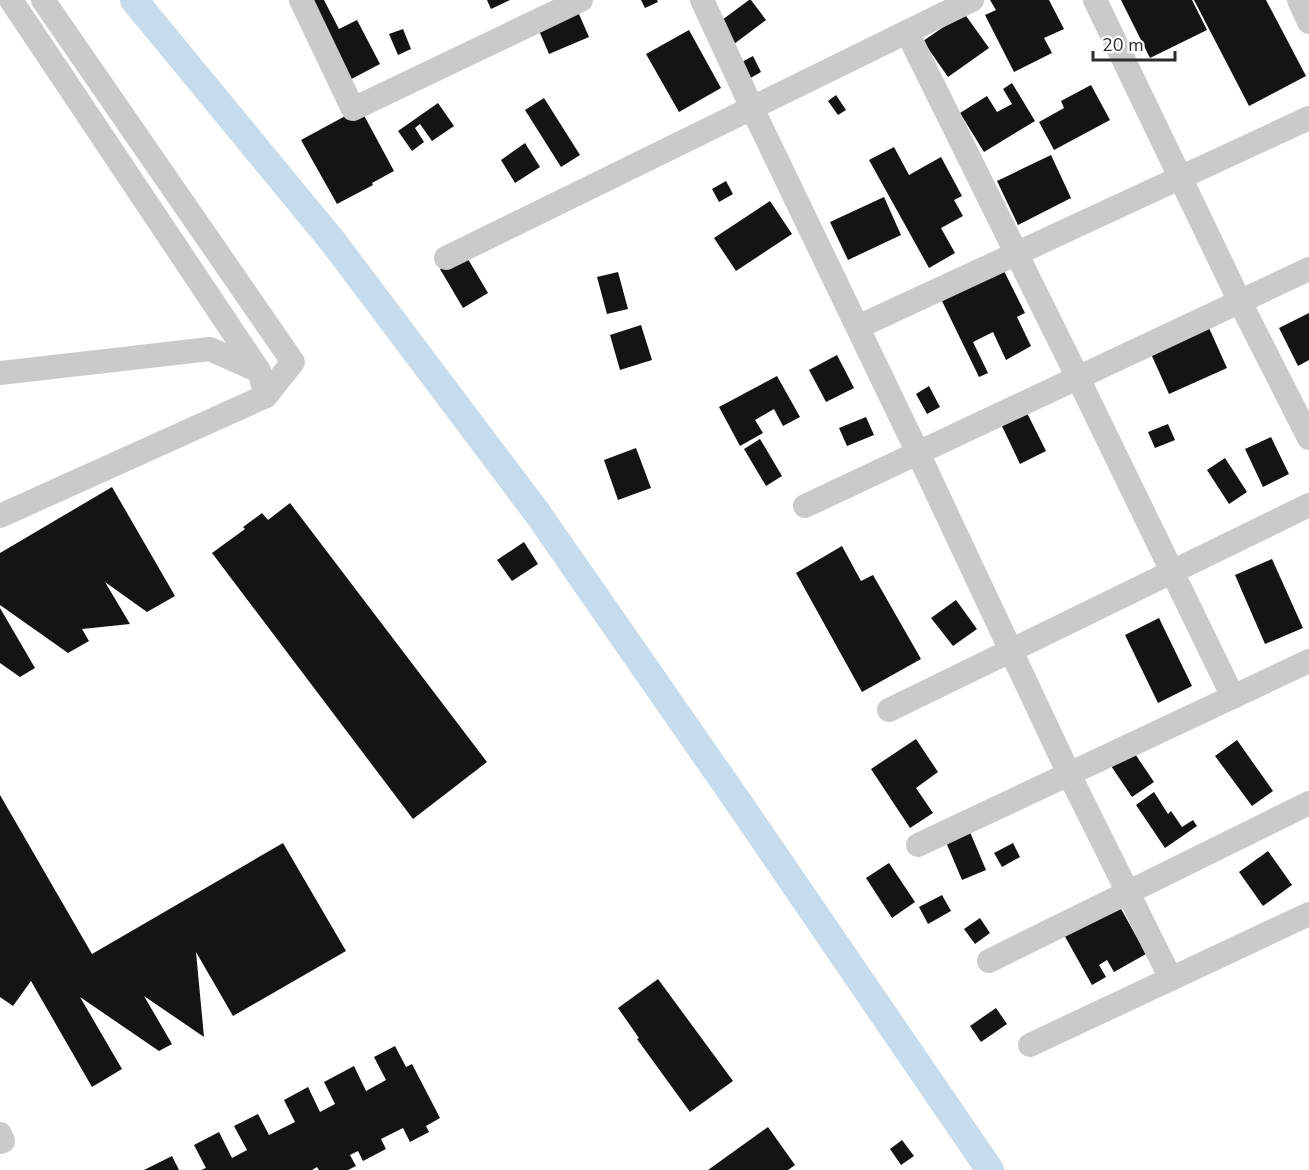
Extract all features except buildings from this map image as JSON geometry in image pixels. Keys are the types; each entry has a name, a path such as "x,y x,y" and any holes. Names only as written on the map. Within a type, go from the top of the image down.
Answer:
{"street":[{"path":"10,0 259,371 266,396"},
{"path":"0,516 266,396 293,362 43,0"},
{"path":"301,0 352,109 581,0"},
{"path":"702,0 1069,774 1171,979"},
{"path":"446,258 972,0"},
{"path":"1095,0 1240,302 1309,438"},
{"path":"907,32 1233,697"},
{"path":"858,327 1309,118"},
{"path":"805,506 1309,269"},
{"path":"0,374 210,349 259,371"},
{"path":"889,710 1309,505"},
{"path":"918,845 1309,661"},
{"path":"990,961 1309,802"},
{"path":"1030,1045 1309,914"},
{"path":"0,1134 3,1141 0,1142"}],"waterway":[{"path":"134,0 334,243 538,514 990,1170"}]}
